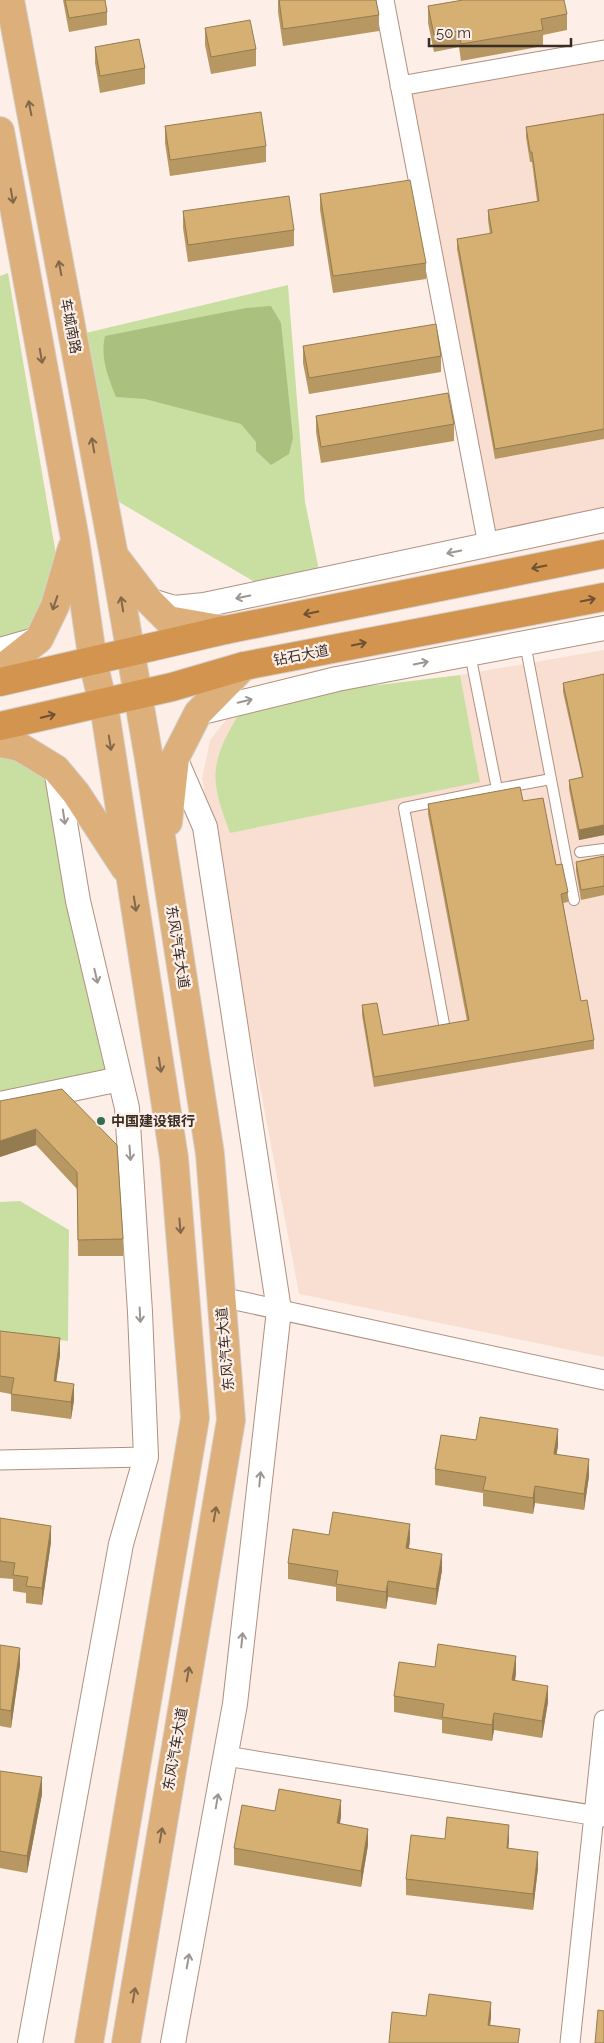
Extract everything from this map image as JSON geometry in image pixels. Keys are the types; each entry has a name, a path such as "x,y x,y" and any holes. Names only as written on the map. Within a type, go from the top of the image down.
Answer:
{"highway":[{"path":"0,682 225,630 604,554"},
{"name":"钻石大道","path":"0,726 172,687 244,666 604,596"}],"main road":[{"name":"车城南路","path":"10,0 114,556 130,652"},
{"path":"0,131 75,540 93,662 103,702 174,1158 195,1418 90,2043"},
{"path":"0,670 39,639 55,606 75,540"},
{"path":"114,556 148,600 168,620 225,630"},
{"name":"东风汽车大道","path":"126,2043 231,1420 210,1154 130,652"},
{"path":"164,861 175,758 198,713 244,666"},
{"path":"7,748 56,769 76,793 130,875"}],"street":[{"path":"384,0 488,545"},
{"path":"400,86 604,50"},
{"path":"148,600 174,608 204,605 604,520"},
{"path":"493,618 604,621"},
{"path":"198,713 337,679 604,628"},
{"path":"0,650 21,646 39,639"},
{"path":"173,2043 235,1704 279,1310 206,827 175,758"},
{"path":"30,2043 121,1544 146,1457 140,1312 127,1108 78,901 56,769"},
{"path":"0,1104 120,1079"},
{"path":"221,1297 604,1380"},
{"path":"0,1460 146,1457"},
{"path":"570,2043 598,1816 604,1720"},
{"path":"226,1756 598,1816"}],"lane":[{"path":"525,643 574,900"},
{"path":"470,654 497,789"},
{"path":"444,1024 404,808 551,779"},
{"path":"580,852 604,849"}],"shaded area":[{"path":"604,57 604,509 491,531 411,93"},
{"path":"604,650 604,1357 299,1294 202,779 210,740 230,715"}],"green space":[{"path":"8,273 61,584 39,639 0,650 0,276"},
{"path":"288,285 305,502 321,580 270,591 102,492 73,336"},
{"path":"271,306 281,323 293,438 289,454 271,465 256,451 256,442 241,424 145,399 116,397 104,359 105,336 246,308"},
{"path":"460,675 480,782 230,833 217,793 216,768 220,750 247,701"},
{"path":"0,754 56,769 120,1079 0,1104"},
{"path":"20,1201 69,1230 68,1341 0,1334 0,1202"}],"building":[{"path":"65,0 105,0 107,12 69,18"},
{"path":"279,0 376,0 379,15 283,29"},
{"path":"463,0 564,0 567,14 541,19 543,30 461,44 459,31 434,35 428,6"},
{"path":"250,20 256,49 211,57 205,28"},
{"path":"139,39 145,68 100,76 95,47"},
{"path":"261,112 266,146 170,160 165,126"},
{"path":"604,114 604,429 495,449 457,239 492,233 488,210 539,201 532,152 530,152 526,127"},
{"path":"410,180 426,263 333,276 320,194"},
{"path":"289,196 294,230 188,245 183,211"},
{"path":"436,324 441,356 309,378 303,346"},
{"path":"448,393 454,424 321,447 316,416"},
{"path":"604,674 604,825 579,830 569,780 583,777 563,683"},
{"path":"520,787 523,801 543,798 556,865 562,864 568,892 561,894 581,1001 587,1000 594,1040 374,1077 362,1005 377,1003 383,1035 469,1020 428,804"},
{"path":"604,856 604,886 581,890 576,862"},
{"path":"62,1089 117,1145 123,1239 78,1240 77,1172 36,1129 0,1141 0,1101"},
{"path":"0,1331 60,1338 54,1381 74,1384 71,1402 11,1394 14,1378 0,1376"},
{"path":"480,1417 558,1429 554,1454 589,1459 584,1494 535,1486 533,1498 483,1490 486,1477 435,1469 441,1435 476,1440"},
{"path":"333,1512 410,1524 406,1548 442,1554 436,1589 388,1581 386,1592 336,1584 338,1571 288,1563 293,1529 329,1535"},
{"path":"0,1518 51,1526 42,1588 26,1586 28,1577 13,1575 15,1563 0,1561"},
{"path":"438,1644 516,1656 512,1680 548,1686 542,1721 494,1713 492,1725 442,1717 444,1704 394,1696 399,1662 435,1667"},
{"path":"0,1645 20,1648 11,1711 0,1709"},
{"path":"0,1771 42,1777 27,1856 0,1851"},
{"path":"279,1789 341,1800 337,1823 368,1829 361,1871 234,1848 242,1805 275,1811"},
{"path":"447,1817 509,1825 507,1848 538,1852 533,1894 406,1879 411,1835 445,1839"},
{"path":"429,1994 491,2002 488,2025 520,2029 518,2043 389,2043 392,2012 426,2016"},
{"path":"598,2010 604,2011 604,2043 595,2043"}],"place":[{"name":"中国建设银行","path":"101,1121"}]}
